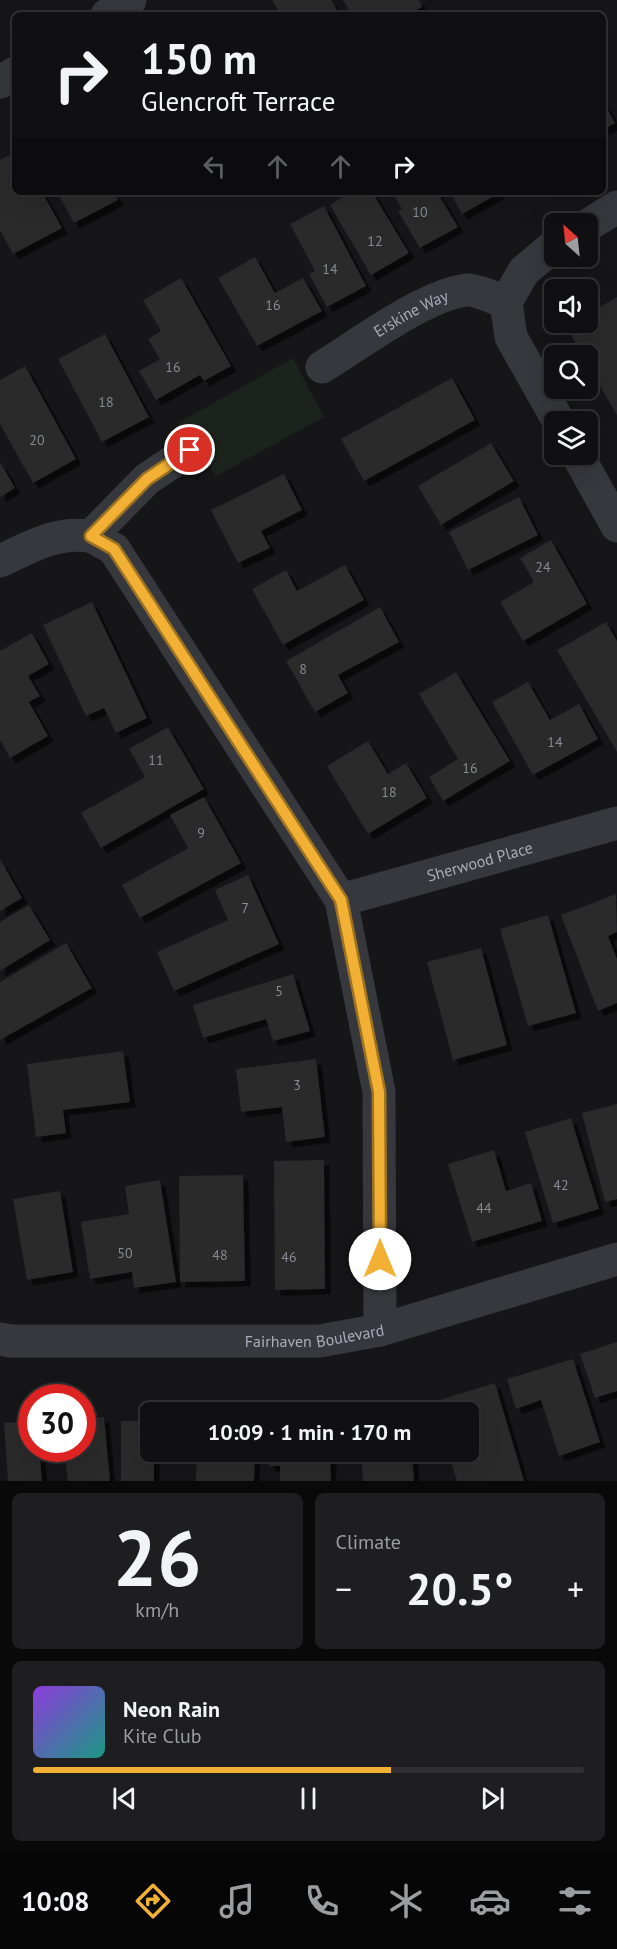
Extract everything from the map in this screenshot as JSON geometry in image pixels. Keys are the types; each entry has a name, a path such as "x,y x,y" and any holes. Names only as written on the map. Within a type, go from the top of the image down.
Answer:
{"street":[{"path":"111,12 130,0"},
{"path":"598,219 617,207"},
{"path":"544,255 525,271 507,302 511,337 553,411"},
{"name":"Erskine Way","path":"322,367 416,308 444,297 468,290 507,302"},
{"path":"91,536 147,479 190,450"},
{"path":"583,465 617,526"},
{"path":"0,561 48,539 67,536 91,536 114,549 341,900 379,1092 380,1330"},
{"name":"Sherwood Place","path":"341,900 617,823"},
{"name":"Fairhaven Boulevard","path":"0,1339 10,1341 320,1341 380,1330 617,1259"}],"shaded area":[{"path":"293,358 324,417 216,476 178,423"}],"building":[{"path":"272,0 331,0 338,12 279,12"},
{"path":"343,0 419,0 422,7 413,12 350,12"},
{"path":"606,106 615,123 606,128"},
{"path":"12,154 12,195 44,195 62,228 13,254 0,230 0,160"},
{"path":"59,195 115,195 118,200 74,223"},
{"path":"345,195 374,195 409,253 371,275 330,205"},
{"path":"394,195 439,195 458,227 420,248 398,211 402,209"},
{"path":"452,195 496,195 462,214"},
{"path":"324,206 366,286 327,307 309,274 315,271 290,224"},
{"path":"255,257 275,293 303,278 322,311 257,346 218,278"},
{"path":"181,278 231,366 204,381 200,375 156,400 139,371 160,359 148,339 161,331 143,300"},
{"path":"617,297 617,415 598,382 598,345 577,345 570,333 598,333 598,308"},
{"path":"105,334 149,417 102,442 58,359"},
{"path":"25,366 76,459 33,483 0,424 0,380"},
{"path":"452,378 475,420 364,481 341,439"},
{"path":"491,443 514,481 441,525 418,486"},
{"path":"0,462 15,488 0,497"},
{"path":"284,474 302,510 261,531 270,548 238,563 211,510"},
{"path":"519,497 538,535 468,570 449,532"},
{"path":"551,540 587,604 523,641 500,602 534,582 520,558"},
{"path":"345,565 364,600 283,645 252,589 286,570 297,591"},
{"path":"92,602 147,718 116,733 104,708 86,716 43,625"},
{"path":"380,607 399,642 338,675 348,693 315,712 286,661"},
{"path":"606,622 617,641 617,752 557,650"},
{"path":"32,633 49,664 28,676 40,696 29,702 48,736 10,758 0,740 0,651"},
{"path":"456,672 510,761 443,801 429,777 458,759 419,694"},
{"path":"528,682 550,720 579,704 598,739 533,775 492,702"},
{"path":"168,727 204,789 101,848 81,813 145,777 129,749"},
{"path":"368,741 388,774 406,763 427,798 368,834 327,766"},
{"path":"204,797 241,863 140,918 122,885 188,848 170,815"},
{"path":"0,859 22,898 0,911"},
{"path":"248,875 279,944 174,991 157,952 228,920 215,890"},
{"path":"616,894 617,932 608,936 617,959 617,1003 598,1011 561,915"},
{"path":"29,905 50,940 0,971 0,922"},
{"path":"548,915 576,1013 528,1026 500,929"},
{"path":"66,943 92,988 0,1040 0,982"},
{"path":"481,948 507,1045 453,1060 427,962"},
{"path":"293,974 310,1031 273,1041 266,1019 203,1038 193,1005"},
{"path":"123,1051 130,1102 63,1110 66,1133 36,1137 27,1064"},
{"path":"316,1059 325,1137 286,1142 282,1107 241,1112 236,1069"},
{"path":"617,1104 617,1199 605,1202 582,1113"},
{"path":"571,1118 599,1209 553,1223 525,1132"},
{"path":"494,1150 506,1191 531,1183 542,1221 472,1242 448,1164"},
{"path":"324,1160 325,1289 275,1290 274,1161"},
{"path":"243,1175 245,1281 180,1282 179,1176"},
{"path":"160,1180 176,1282 134,1288 132,1272 90,1279 81,1222 129,1214 125,1186"},
{"path":"60,1191 73,1272 27,1280 13,1199"},
{"path":"617,1342 617,1391 595,1398 580,1354"},
{"path":"573,1359 600,1442 559,1456 541,1400 516,1409 507,1379"},
{"path":"495,1383 524,1481 457,1481 451,1462 479,1462 479,1402 433,1402"},
{"path":"104,1417 110,1481 68,1481 66,1462 96,1462 96,1418"},
{"path":"121,1421 140,1421 140,1462 154,1462 154,1481 121,1481"},
{"path":"18,1422 18,1462 40,1462 42,1481 8,1481 4,1423"},
{"path":"197,1462 255,1462 254,1481 196,1481"},
{"path":"269,1462 330,1462 331,1481 280,1481 280,1466 269,1466"},
{"path":"362,1462 413,1462 414,1481 363,1481"}],"route":[{"path":"190,450 147,479 91,536 114,549 341,900 379,1092 380,1259"}]}
